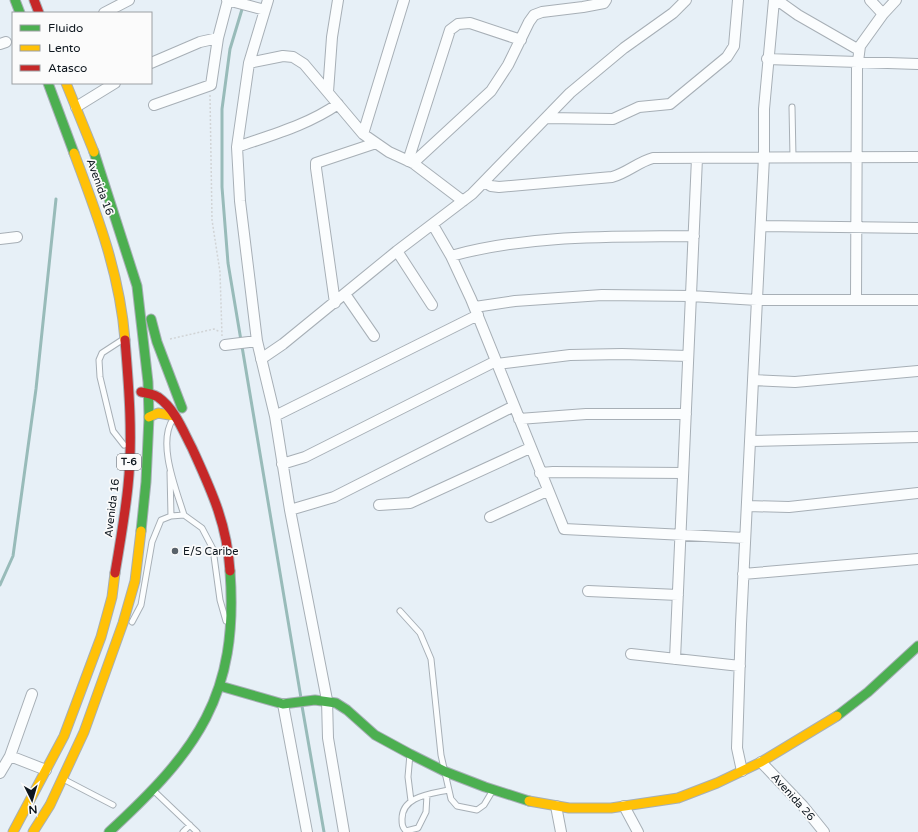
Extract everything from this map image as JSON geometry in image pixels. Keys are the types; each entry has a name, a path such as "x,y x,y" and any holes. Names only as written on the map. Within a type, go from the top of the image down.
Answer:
{"main road":[{"path":"15,0 20,12"},
{"path":"34,0 39,12"},
{"name":"Avenida 16","path":"14,832 64,736 101,637 112,597 128,486 130,452 129,383 123,309 103,230 48,84"},
{"name":"Avenida 16","path":"33,832 50,805 84,732 113,653 135,581 146,482 149,417 148,392 156,385 137,286 97,160 66,84"},
{"name":"T-6","path":"137,286 146,301 157,342 182,408"},
{"path":"129,383 156,385 182,408 190,424 203,472"},
{"path":"109,832 153,790 180,760 200,730 220,686 229,630 232,597 229,564 223,529 213,494 184,430 162,400 148,392 129,392"},
{"path":"149,417 152,414 165,412 175,416"},
{"path":"220,686 287,703 327,700 341,706 375,735 410,754 446,772 493,790 525,800 569,808 624,806 678,798 716,784 761,762 834,719 868,692 918,646"}],"street":[{"path":"154,105 211,85 218,38 228,0 266,5 249,63 237,147 240,201 257,341 275,416 290,510 327,700 328,738 344,832"},
{"path":"328,92 332,37 338,0"},
{"path":"363,134 404,0"},
{"path":"410,162 492,91 508,65 529,22 534,15 542,12 604,3 606,0"},
{"path":"261,359 335,303 396,251 433,225 463,201 484,182 570,93 624,48 673,13 686,0"},
{"path":"547,118 614,119 639,107 670,104 727,57 734,46 738,0"},
{"path":"742,771 737,748 743,574 761,226 764,157 764,109 767,60 774,0"},
{"path":"777,0 798,15 860,50"},
{"path":"870,0 883,14"},
{"path":"856,299 858,63 860,46 883,14 896,0"},
{"path":"106,12 125,1"},
{"path":"410,162 450,30 458,24 470,23 521,40"},
{"path":"152,63 200,42 218,38"},
{"path":"249,63 283,56 293,57 304,64 363,134 410,162 463,201"},
{"path":"767,60 918,64"},
{"path":"76,107 113,84"},
{"path":"237,147 327,112 338,104"},
{"path":"335,303 316,163 376,143"},
{"path":"484,182 491,186 499,186 612,177 620,175 645,160 653,158 857,156 918,157"},
{"path":"675,659 697,158"},
{"path":"433,225 451,256 476,311 540,474 564,529 745,538"},
{"path":"761,226 918,228"},
{"path":"451,256 472,250 533,240 598,237 694,236"},
{"path":"0,239 17,237"},
{"path":"396,251 432,305"},
{"path":"345,294 374,336"},
{"path":"275,416 476,311 516,301 602,295 691,296 757,300 918,300"},
{"path":"225,345 257,341"},
{"path":"282,464 306,457 497,363 570,355 622,354 688,356"},
{"path":"753,380 795,382 918,371"},
{"path":"290,510 334,497 514,406"},
{"path":"519,419 586,414 686,414"},
{"path":"750,441 918,437"},
{"path":"379,505 410,503 530,448"},
{"path":"540,474 553,472 683,473"},
{"path":"490,517 547,491"},
{"path":"747,506 790,507 918,493"},
{"path":"743,574 918,559"},
{"path":"588,591 678,595"},
{"path":"631,654 740,666"},
{"path":"0,773 10,756 32,694"},
{"path":"287,703 307,832"},
{"path":"10,756 46,770"},
{"name":"Avenida 26","path":"761,762 803,806 824,832"},
{"path":"556,806 561,832"},
{"path":"624,806 638,832"}],"lane":[{"path":"792,107 793,157"},
{"path":"126,338 102,353 99,360 100,377 113,431 130,452"},
{"path":"175,416 167,429 166,438 170,465 184,515 202,528 213,549 220,600 229,630"},
{"path":"170,465 171,516"},
{"path":"113,653 141,605 152,542 162,520 171,516 184,515"},
{"path":"400,611 420,633 431,659 441,755 451,799 457,806 477,810 484,805 493,790"},
{"path":"410,754 408,778 411,801"},
{"path":"62,779 114,805"},
{"path":"153,790 198,832"},
{"path":"427,795 424,819 418,828 406,831 402,825 402,814 411,801 416,798 427,795 448,790"},
{"path":"183,832 190,825"}],"path":[{"path":"211,85 209,114 212,220 220,272 220,296 223,320 220,332 225,345"},
{"path":"157,342 214,329 220,332"}],"waterway":[{"path":"243,6 230,49 222,109 222,187 228,263 301,698"},
{"path":"0,585 13,556 36,389 56,199"},
{"path":"302,706 324,832"}],"traffic: fast":[{"path":"15,0 20,12"},
{"path":"48,84 74,153"},
{"path":"94,152 137,286 148,382 149,417 146,482 141,531"},
{"path":"151,319 157,342 182,408"},
{"path":"109,832 140,803 166,775 188,747 206,718 219,687 227,653 231,615 230,571"},
{"path":"837,716 868,692 918,646"},
{"path":"220,686 283,704 315,700 336,703 347,710 375,735 410,754 446,772 485,787 529,801"}],"traffic: slow":[{"path":"66,84 94,152"},
{"path":"74,153 99,222 113,268 125,340"},
{"path":"149,417 158,413 175,416"},
{"path":"33,832 50,805 84,732 123,623 135,581 141,531"},
{"path":"13,832 64,736 101,637 112,597 115,573"},
{"path":"529,801 569,808 611,808 678,798 717,783 761,762 837,716"}],"traffic: jam":[{"path":"34,0 39,12"},
{"path":"115,573 128,486 130,450 130,413 125,340"},
{"path":"141,392 152,394 164,402 174,414 192,448 212,493 222,522 230,571"}],"place":[{"name":"E/S Caribe","path":"175,551"}]}
